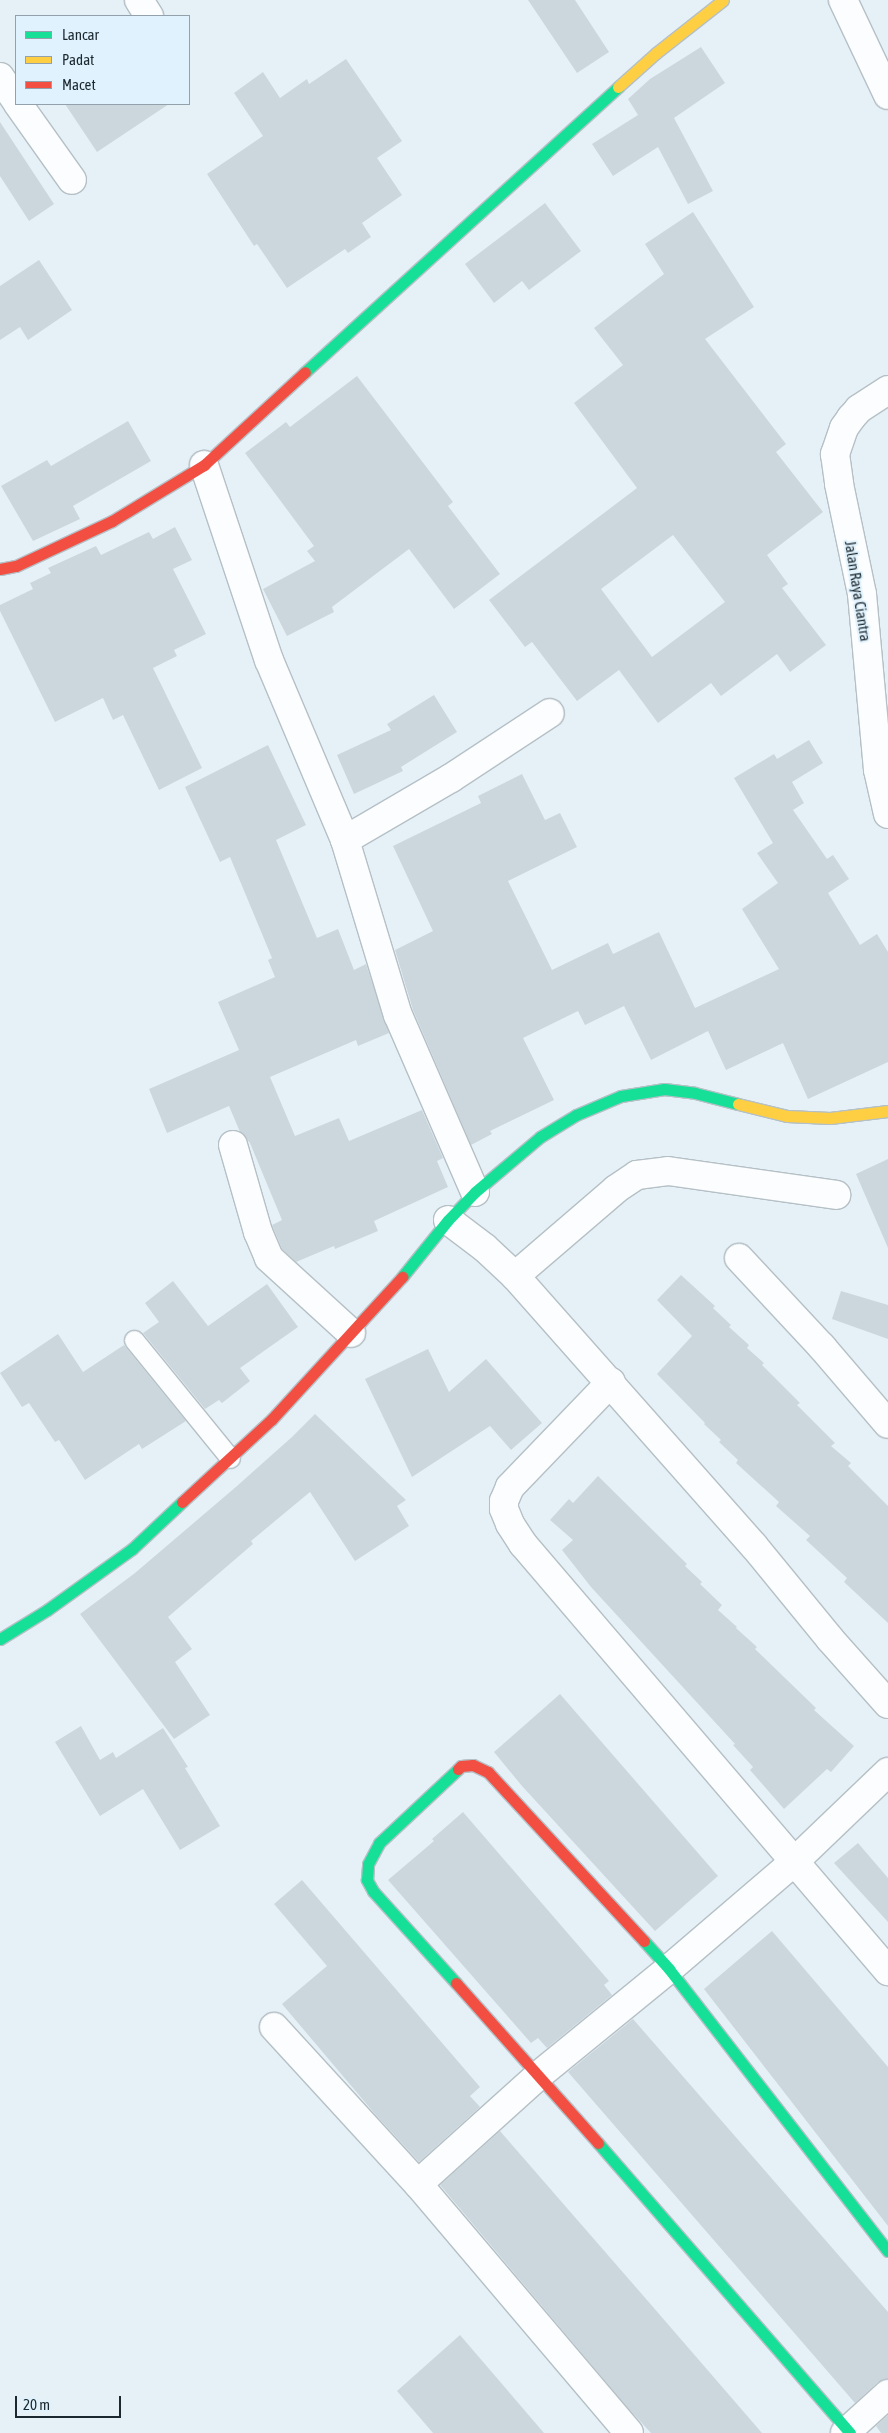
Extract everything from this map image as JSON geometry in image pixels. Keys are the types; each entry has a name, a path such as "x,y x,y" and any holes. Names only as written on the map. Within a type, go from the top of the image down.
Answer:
{"street":[{"path":"139,0 148,15"},
{"path":"0,569 16,566 112,521 204,465 519,176 656,54 723,0"},
{"path":"842,0 888,95"},
{"path":"0,77 15,99"},
{"path":"19,105 72,180"},
{"name":"Jalan Raya Ciantra","path":"888,390 859,409 851,418 844,428 835,454 839,484 862,594 878,770 888,814"},
{"path":"204,465 270,660 345,840 398,1015 475,1192"},
{"path":"345,840 451,778 550,713"},
{"path":"0,1639 47,1610 132,1549 272,1419 407,1272 448,1220 475,1192 540,1137 576,1115 621,1096 672,1090 695,1093 787,1116 830,1118 888,1111"},
{"path":"233,1146 258,1232 269,1258 351,1333"},
{"path":"515,1276 616,1189 638,1175 668,1171 836,1195"},
{"path":"448,1220 485,1248 515,1276 611,1382 754,1546 830,1639 888,1704"},
{"path":"738,1258 822,1347 888,1424"},
{"path":"611,1382 510,1486 504,1500 504,1509 510,1524 523,1544 888,1972"},
{"path":"888,2251 669,1969 488,1772 473,1765 465,1764 452,1773 379,1843 368,1864 367,1880 373,1891 539,2075 848,2432 888,2394"},
{"path":"418,2184 539,2075 669,1969 794,1862 888,1772"},
{"path":"274,2027 418,2184 629,2433"}],"lane":[{"path":"134,1340 230,1458"}],"building":[{"path":"528,0 575,0 609,52 577,73"},
{"path":"701,47 725,83 674,118 713,191 688,204 658,147 613,176 592,144 638,115 628,99 650,79"},
{"path":"346,59 402,141 377,158 402,195 362,223 371,237 348,253 345,249 287,288 257,244 254,246 207,174 263,136 234,93 263,72 280,98 307,79 309,84"},
{"path":"66,105 168,105 97,152"},
{"path":"0,122 54,204 29,221 0,176"},
{"path":"545,203 581,251 529,290 522,281 494,303 465,264"},
{"path":"693,212 754,307 705,339 786,444 776,452 823,512 767,555 788,584 782,588 826,645 790,672 777,654 721,696 711,683 658,723 619,670 577,701 532,642 525,647 489,600 637,488 574,403 623,365 594,328 664,274 645,244","holes":["673,535 725,602 652,657 601,589"]},
{"path":"39,260 72,310 28,340 20,327 0,340 0,286"},
{"path":"357,376 453,502 448,506 500,574 454,609 409,549 332,607 334,612 287,636 263,589 315,561 307,551 314,546 245,453 286,422 290,427"},
{"path":"128,421 151,461 73,506 80,519 33,541 1,486 47,460 51,466"},
{"path":"175,527 192,560 173,569 206,634 174,650 177,656 153,668 202,768 159,790 123,715 113,720 103,698 55,722 0,611 0,605 33,589 30,583 51,573 48,568 96,546 101,555 149,532 153,539"},
{"path":"434,695 457,732 401,767 403,771 354,794 337,755 391,730 387,724"},
{"path":"809,740 823,763 792,782 804,803 793,810 827,859 833,855 849,879 828,893 860,945 877,934 888,952 888,1062 808,1099 783,1043 726,1070 708,1031 651,1060 624,1006 585,1025 578,1011 523,1038 554,1100 490,1131 492,1134 471,1145 413,1010 395,950 433,931 393,846 481,803 478,796 522,774 545,820 560,813 577,847 508,881 552,970 608,943 613,954 659,932 695,1008 779,969 742,909 778,883 757,853 773,843 734,778 774,754 777,759"},
{"path":"268,745 306,825 276,840 317,938 338,929 354,970 366,964 389,1033 358,1046 356,1040 270,1077 295,1136 339,1118 349,1141 422,1110 443,1158 437,1161 448,1187 374,1221 378,1231 335,1249 334,1246 296,1262 282,1249 272,1225 282,1220 250,1143 240,1132 229,1106 167,1133 149,1089 239,1050 218,1002 275,977 268,960 272,958 230,857 220,862 185,787"},
{"path":"888,1159 888,1248 856,1174"},
{"path":"681,1275 715,1306 713,1308 731,1325 729,1327 749,1345 747,1348 764,1363 762,1365 800,1403 797,1405 835,1443 831,1446 851,1463 848,1466 888,1506 888,1623 844,1582 847,1578 806,1540 810,1536 776,1506 779,1502 736,1463 738,1460 719,1442 721,1440 657,1374 692,1336 657,1300"},
{"path":"173,1281 208,1326 267,1284 298,1327 240,1368 250,1381 222,1403 219,1400 205,1409 143,1333 159,1322 145,1303"},
{"path":"841,1291 888,1305 888,1339 832,1319"},
{"path":"58,1334 83,1372 124,1345 186,1421 142,1449 139,1444 85,1480 59,1440 55,1442 29,1403 22,1407 0,1373"},
{"path":"428,1349 449,1392 486,1359 542,1423 511,1450 490,1426 412,1477 365,1379"},
{"path":"315,1414 406,1500 397,1506 409,1526 355,1561 310,1492 251,1541 253,1544 168,1617 192,1649 175,1662 210,1715 174,1739 80,1614 135,1573 237,1486"},
{"path":"598,1476 687,1564 685,1566 702,1582 700,1584 722,1605 718,1610 816,1708 814,1710 854,1746 831,1772 827,1769 784,1809 750,1770 753,1767 733,1745 735,1744 591,1587 562,1550 573,1540 550,1520 569,1499 573,1503"},
{"path":"560,1694 718,1876 655,1931 522,1786 494,1752"},
{"path":"81,1726 100,1760 113,1752 116,1758 163,1728 188,1767 185,1768 220,1826 180,1850 143,1789 100,1816 55,1742"},
{"path":"463,1812 609,1981 604,1985 612,1995 547,2048 538,2038 531,2043 388,1880 434,1841 432,1839"},
{"path":"858,1843 888,1878 888,1922 834,1863"},
{"path":"302,1880 480,2087 470,2096 480,2107 419,2162 375,2114 282,2004 327,1966 274,1904"},
{"path":"772,1931 888,2067 888,2226 704,1989"},
{"path":"633,2019 888,2312 888,2379 878,2382 855,2403 568,2072"},
{"path":"500,2131 762,2433 651,2433 628,2408 440,2185"},
{"path":"460,2335 544,2433 433,2433 397,2391"},
{"path":"888,2415 888,2433 881,2433 876,2426"}],"traffic: fast":[{"path":"305,372 618,87"},
{"path":"402,1277 448,1220 475,1192 540,1137 576,1115 621,1096 664,1089 695,1093 738,1104"},
{"path":"0,1639 47,1610 132,1549 182,1502"},
{"path":"456,1983 373,1891 367,1880 368,1864 379,1843 458,1769"},
{"path":"644,1941 669,1969 888,2251"},
{"path":"598,2143 850,2433"}],"traffic: slow":[{"path":"618,87 656,53 723,0"},
{"path":"738,1104 787,1116 830,1118 888,1111"}],"traffic: jam":[{"path":"0,569 16,566 112,521 204,465 305,372"},
{"path":"182,1502 272,1419 402,1277"},
{"path":"458,1769 461,1766 473,1765 488,1772 644,1941"},
{"path":"456,1983 598,2143"}]}
